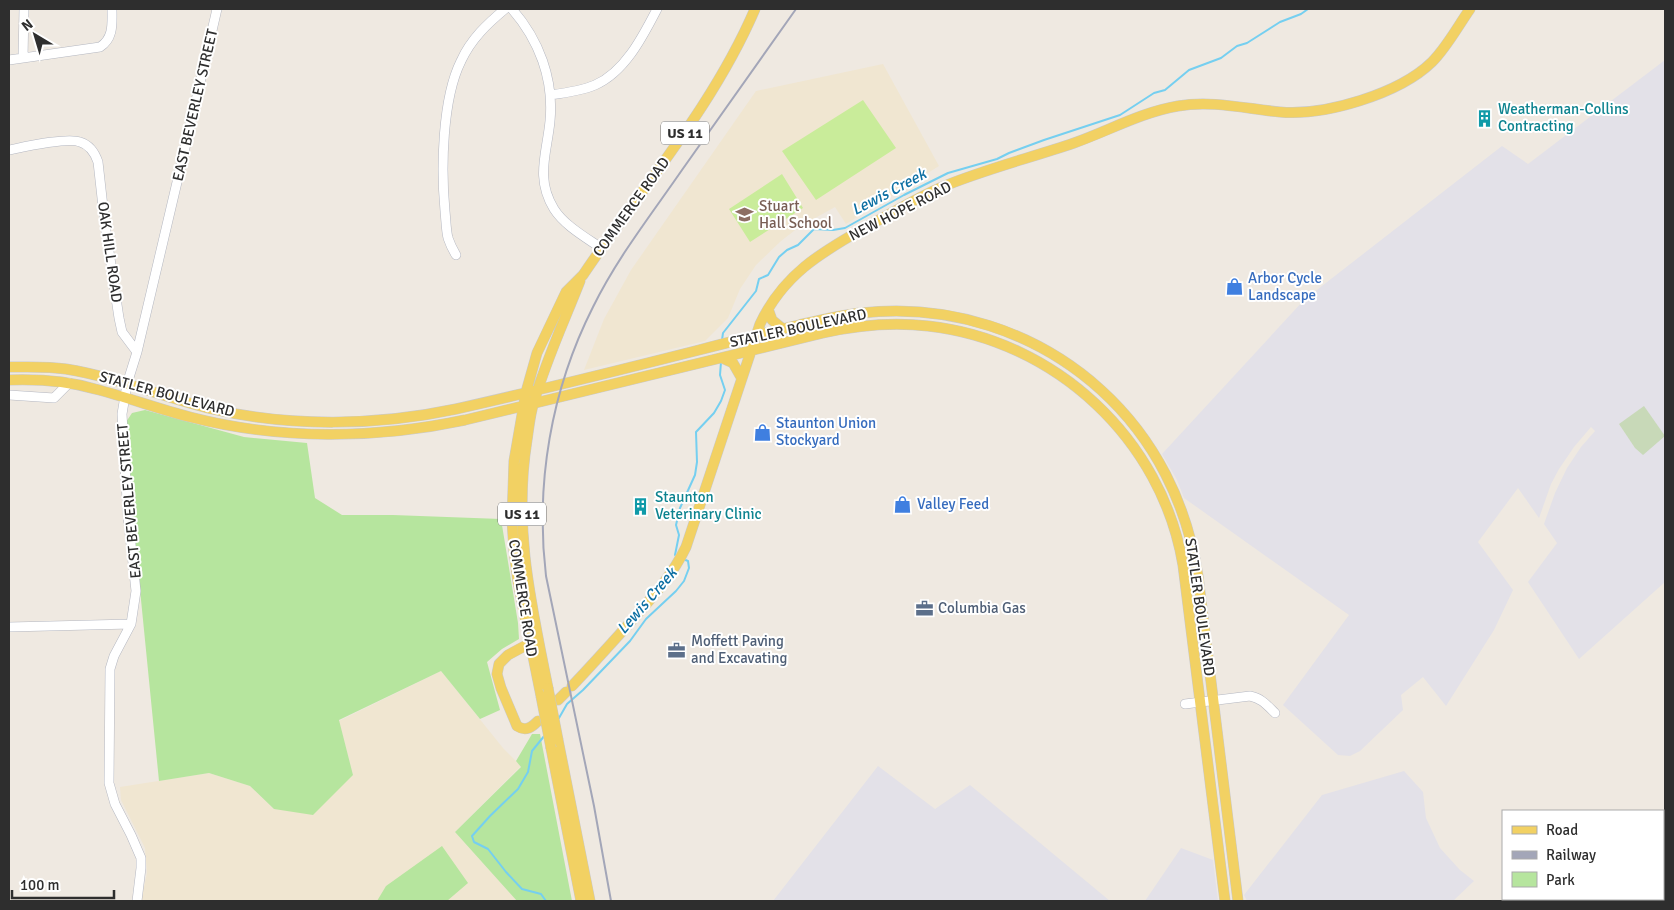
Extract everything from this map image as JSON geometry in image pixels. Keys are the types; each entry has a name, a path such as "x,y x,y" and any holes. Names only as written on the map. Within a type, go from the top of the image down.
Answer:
{"main road":[{"name":"COMMERCE ROAD","path":"528,405 526,392 537,353 566,292 582,275 670,154 712,92 738,47 755,9"},
{"name":"NEW HOPE ROAD","path":"558,700 654,596 669,577 681,557 746,352 756,336 768,309 790,279 817,256 935,190 1175,106 1208,105 1279,112 1302,112 1332,108 1364,99 1405,82 1425,69 1442,51 1470,9"},
{"name":"COMMERCE ROAD","path":"581,901 551,748 544,692 534,641 518,582 512,520 514,461 528,405 538,389 553,344 582,275"},
{"path":"768,309 772,320 783,329"},
{"name":"STATLER BOULEVARD","path":"9,367 64,368 127,384 180,401 253,416 315,422 363,422 414,417 456,409 783,329 852,314 916,312 957,317 1001,330 1031,342 1064,361 1097,387 1124,414 1145,440 1168,478 1182,510 1197,566 1238,901"},
{"name":"STATLER BOULEVARD","path":"9,380 41,380 95,388 190,417 273,432 325,435 365,434 422,428 465,420 852,327 893,324 927,325 969,333 1007,346 1048,366 1077,387 1106,413 1130,442 1149,471 1169,511 1183,561 1225,901"},
{"path":"722,358 729,360 739,372"},
{"path":"534,641 503,659 499,664 497,674 517,726 527,729 538,721"},
{"name":"COMMERCE ROAD","path":"544,692 558,740 590,901"}],"street":[{"path":"23,58 24,9"},
{"path":"9,60 102,46 112,31 112,9"},
{"name":"EAST BEVERLEY STREET","path":"137,901 141,858 115,804 109,783 110,669 114,656 131,624 136,591 128,518 122,414 127,384 137,352 217,9"},
{"path":"456,255 448,238 444,196 444,144 452,89 460,62 468,48 486,24 505,9"},
{"path":"512,9 522,20 536,44 548,78 550,123 543,164 546,193 555,211 562,219 601,248"},
{"path":"550,95 584,89 596,85 610,75 626,59 657,9"},
{"name":"OAK HILL ROAD","path":"9,150 74,140 92,149 98,162 104,225 122,332 137,352"},
{"path":"9,395 54,398 68,383"},
{"path":"9,627 131,624"},
{"path":"1185,704 1250,696 1257,697 1275,713"}],"shaded area":[{"path":"1665,60 1665,582 1579,659 1528,582 1557,543 1544,524 1555,493 1567,468 1581,447 1595,431 1591,427 1559,469 1551,484 1539,518 1518,488 1478,542 1513,590 1494,630 1446,706 1423,677 1401,695 1403,710 1360,751 1350,756 1338,755 1283,705 1349,615 1184,498 1177,480 1162,454 1304,300 1502,146 1528,164"},
{"name":"Stuart Hall School","path":"883,64 939,166 846,224 835,207 799,227 756,265 740,289 728,318 705,341 584,370 604,319 631,270 756,91"},
{"path":"441,671 503,748 521,766 455,832 517,901 141,901 147,873 145,848 121,800 120,787 209,773 250,786 274,809 353,775 339,721"},
{"path":"878,766 935,809 970,785 1110,901 773,901"},
{"path":"1404,771 1423,792 1426,818 1440,848 1460,870 1474,881 1453,901 1247,901 1244,895 1322,795"},
{"path":"1181,848 1213,860 1218,901 1145,901"}],"green space":[{"path":"863,100 896,148 816,200 782,151"},
{"path":"782,174 803,208 750,242 729,209"},
{"path":"1644,406 1665,436 1643,455 1635,448 1619,424"},
{"path":"145,410 244,437 307,443 315,498 342,515 501,519 519,639 502,649 487,662 500,710 480,719 441,671 339,720 353,775 313,815 274,809 250,786 209,773 159,781 131,499 126,422 132,413"},
{"path":"532,734 540,734 572,901 517,901 455,832 521,767 516,761"},
{"path":"442,846 468,883 447,901 377,901 386,886"}],"waterway":[{"name":"Lewis Creek","path":"722,340 723,333 756,291 759,279 768,275 779,257 787,250 798,245 814,229 833,230 845,228 948,173 997,159 1044,140 1120,115 1154,93 1165,90 1189,70 1221,58 1237,46 1247,43 1280,22 1301,14 1308,9"},
{"name":"Lewis Creek","path":"677,555 675,555 679,535 676,525 680,508 695,475 697,462 696,432 714,413 725,390 720,375 721,362"},
{"name":"Lewis Creek","path":"559,718 567,704 630,641 646,619 684,581 689,568 688,561 683,559"},
{"name":"Lewis Creek","path":"545,735 532,751 528,772 518,789 472,836 474,842 488,849 522,889 541,894 546,901"}],"railway":[{"path":"611,901 594,806 546,576 543,541 545,472 557,404 566,371 578,339 602,289 635,237 796,9"}],"place":[{"name":"Weatherman-Collins Contracting","path":"1484,118"},
{"name":"Stuart Hall School","path":"745,215"},
{"name":"Arbor Cycle Landscape","path":"1234,287"},
{"name":"Staunton Union Stockyard","path":"762,432"},
{"name":"Valley Feed","path":"903,504"},
{"name":"Staunton Veterinary Clinic","path":"641,506"},
{"name":"Columbia Gas","path":"924,608"},
{"name":"Moffett Paving and Excavating","path":"677,650"}]}
